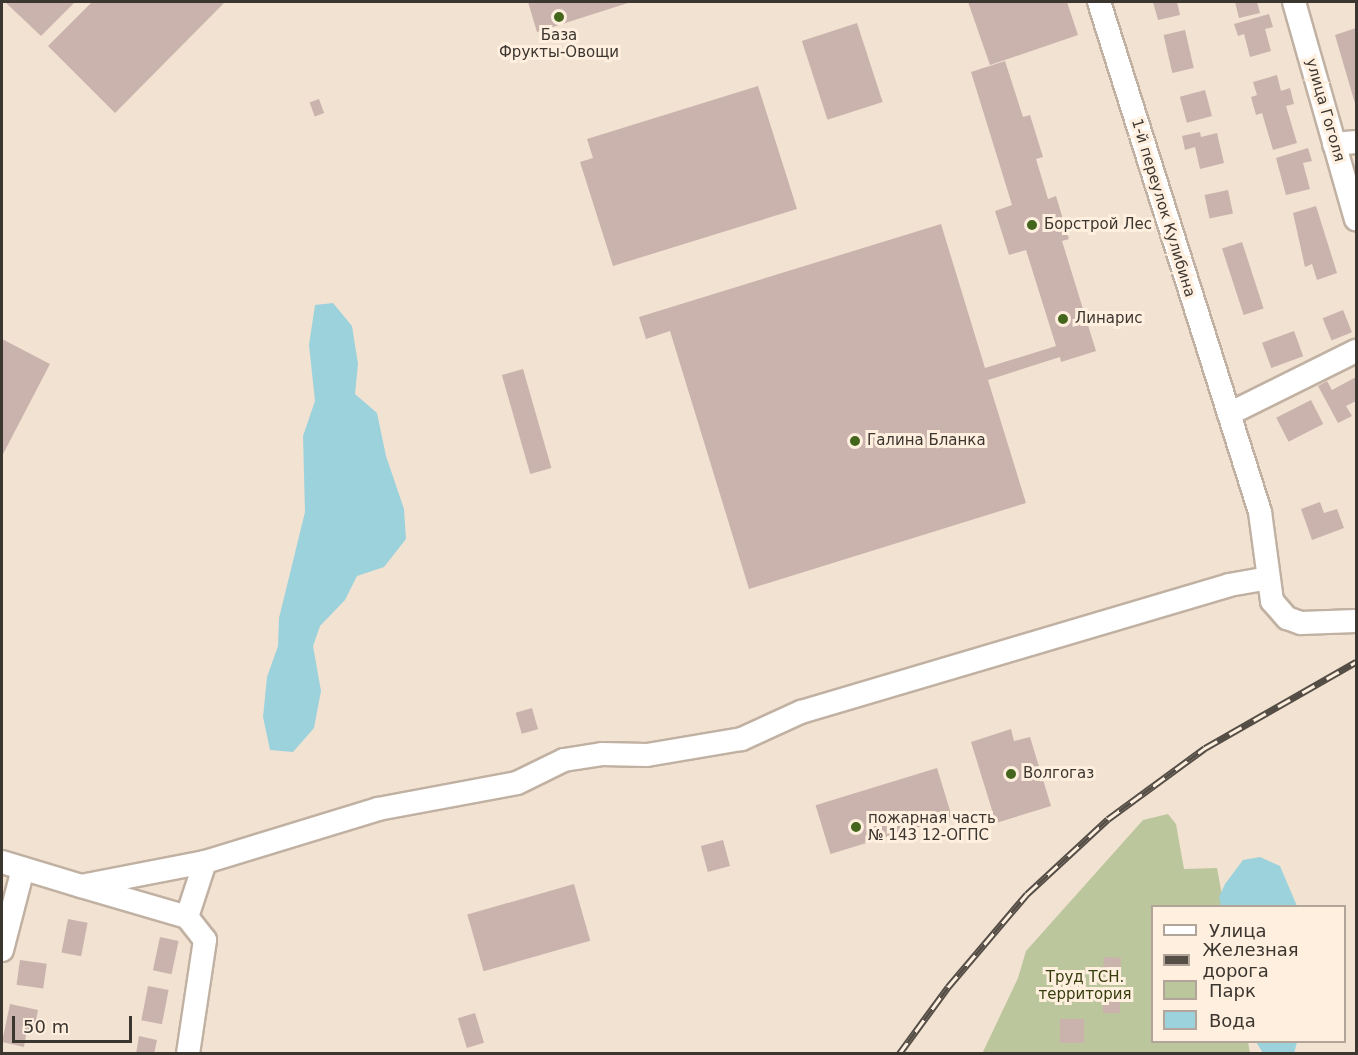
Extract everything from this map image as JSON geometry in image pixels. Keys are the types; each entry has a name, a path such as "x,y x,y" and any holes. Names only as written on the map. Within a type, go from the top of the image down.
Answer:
{"street":[{"name":"1-й переулок Кулибина","path":"1099,2 1262,520 1272,601 1287,618 1316,625 1356,621"},
{"name":"улица Гоголя","path":"1294,2 1345,143 1356,219"},
{"path":"1229,414 1356,351"},
{"path":"81,886 204,862 378,809 517,783 564,760 602,754 647,755 742,739 812,709 1184,597 1268,578"},
{"path":"187,916 204,862"},
{"path":"2,950 12,865 187,916 205,940 188,1053"}],"green space":[{"name":"Труд ТСН. территория","path":"1168,814 1176,824 1184,869 1217,868 1224,905 1151,905 1151,1043 1248,1043 1250,1053 982,1054 1018,978 1026,951 1143,820"}],"water":[{"path":"333,303 352,326 358,364 355,394 377,413 386,456 404,509 406,539 384,567 357,576 345,600 320,626 313,646 321,691 314,728 293,752 270,750 263,717 267,677 278,646 279,618 305,512 303,436 315,401 309,345 315,305"},
{"path":"1260,857 1280,866 1297,905 1221,905 1219,897 1225,884 1243,860"},
{"path":"1257,1043 1297,1043 1294,1054 1263,1053"}],"building":[{"path":"5,2 75,2 41,36"},
{"path":"92,2 225,2 115,113 48,46"},
{"name":"База Фрукты-Овощи","path":"528,2 631,2 537,32"},
{"path":"968,2 1067,2 1078,35 990,65"},
{"path":"1153,2 1177,2 1180,15 1158,20"},
{"path":"1235,2 1257,2 1260,13 1239,18"},
{"path":"1269,14 1273,27 1265,29 1271,51 1250,57 1244,34 1238,36 1234,24"},
{"path":"857,23 883,102 827,120 802,41"},
{"path":"1356,28 1356,107 1335,35"},
{"path":"1185,30 1194,68 1172,73 1164,35"},
{"name":"Галина Бланка","path":"1005,61 1023,117 1030,115 1043,157 1036,159 1048,199 1056,196 1069,239 1062,241 1096,351 1061,362 1060,357 988,380 1026,503 749,589 670,331 646,339 639,317 941,224 985,368 1056,346 1026,250 1009,255 995,211 1012,205 971,72"},
{"path":"1277,75 1281,91 1290,88 1294,104 1286,106 1297,143 1273,150 1262,113 1256,115 1251,97 1257,95 1253,82"},
{"path":"758,86 797,209 613,266 580,162 593,158 587,139"},
{"path":"1205,90 1212,116 1187,123 1180,97"},
{"path":"319,99 324,113 315,117 310,102"},
{"path":"1200,132 1201,137 1217,133 1224,163 1200,169 1195,147 1185,150 1182,136"},
{"path":"1308,148 1312,161 1303,163 1310,189 1286,195 1276,158"},
{"path":"1228,190 1233,213 1210,218 1205,195"},
{"path":"1316,206 1337,273 1317,280 1312,264 1305,267 1293,213"},
{"path":"1242,242 1264,309 1244,315 1222,248"},
{"path":"1343,310 1352,332 1332,340 1323,318"},
{"path":"1294,331 1303,356 1271,368 1262,343"},
{"path":"2,339 50,364 2,456"},
{"path":"523,369 551,468 530,474 502,375"},
{"path":"1356,377 1356,401 1346,406 1352,416 1338,423 1318,386 1327,381 1332,390"},
{"path":"1311,400 1323,424 1289,442 1276,418"},
{"path":"1320,502 1324,513 1337,509 1344,528 1312,540 1301,509"},
{"path":"532,708 538,729 522,734 516,713"},
{"name":"Волгогаз","path":"1011,729 1014,741 1030,737 1051,806 996,823 971,742"},
{"path":"937,768 952,817 830,854 816,805"},
{"path":"723,840 730,866 708,872 701,846"},
{"path":"574,884 590,941 484,971 467,915"},
{"path":"68,919 88,923 81,956 62,952"},
{"path":"160,937 179,941 172,974 153,970"},
{"path":"1104,957 1121,958 1120,973 1103,972"},
{"path":"20,960 47,964 43,989 17,985"},
{"path":"148,986 169,990 162,1024 141,1020"},
{"path":"1103,999 1120,999 1120,1013 1103,1013"},
{"path":"10,1004 38,1010 34,1031 27,1029 24,1047 2,1042"},
{"path":"475,1013 484,1043 467,1048 458,1018"},
{"path":"1060,1019 1084,1019 1084,1043 1060,1043"},
{"path":"139,1036 157,1040 154,1054 136,1054"}],"railway":[{"path":"899,1054 948,987 1027,894 1108,819 1205,748 1356,662"}],"place":[{"name":"База Фрукты-Овощи","path":"559,17"},
{"name":"Борстрой Лес","path":"1032,225"},
{"name":"Линарис","path":"1063,319"},
{"name":"Галина Бланка","path":"855,441"},
{"name":"Волгогаз","path":"1011,774"},
{"name":"пожарная часть № 143 12-ОГПС","path":"856,827"}]}
